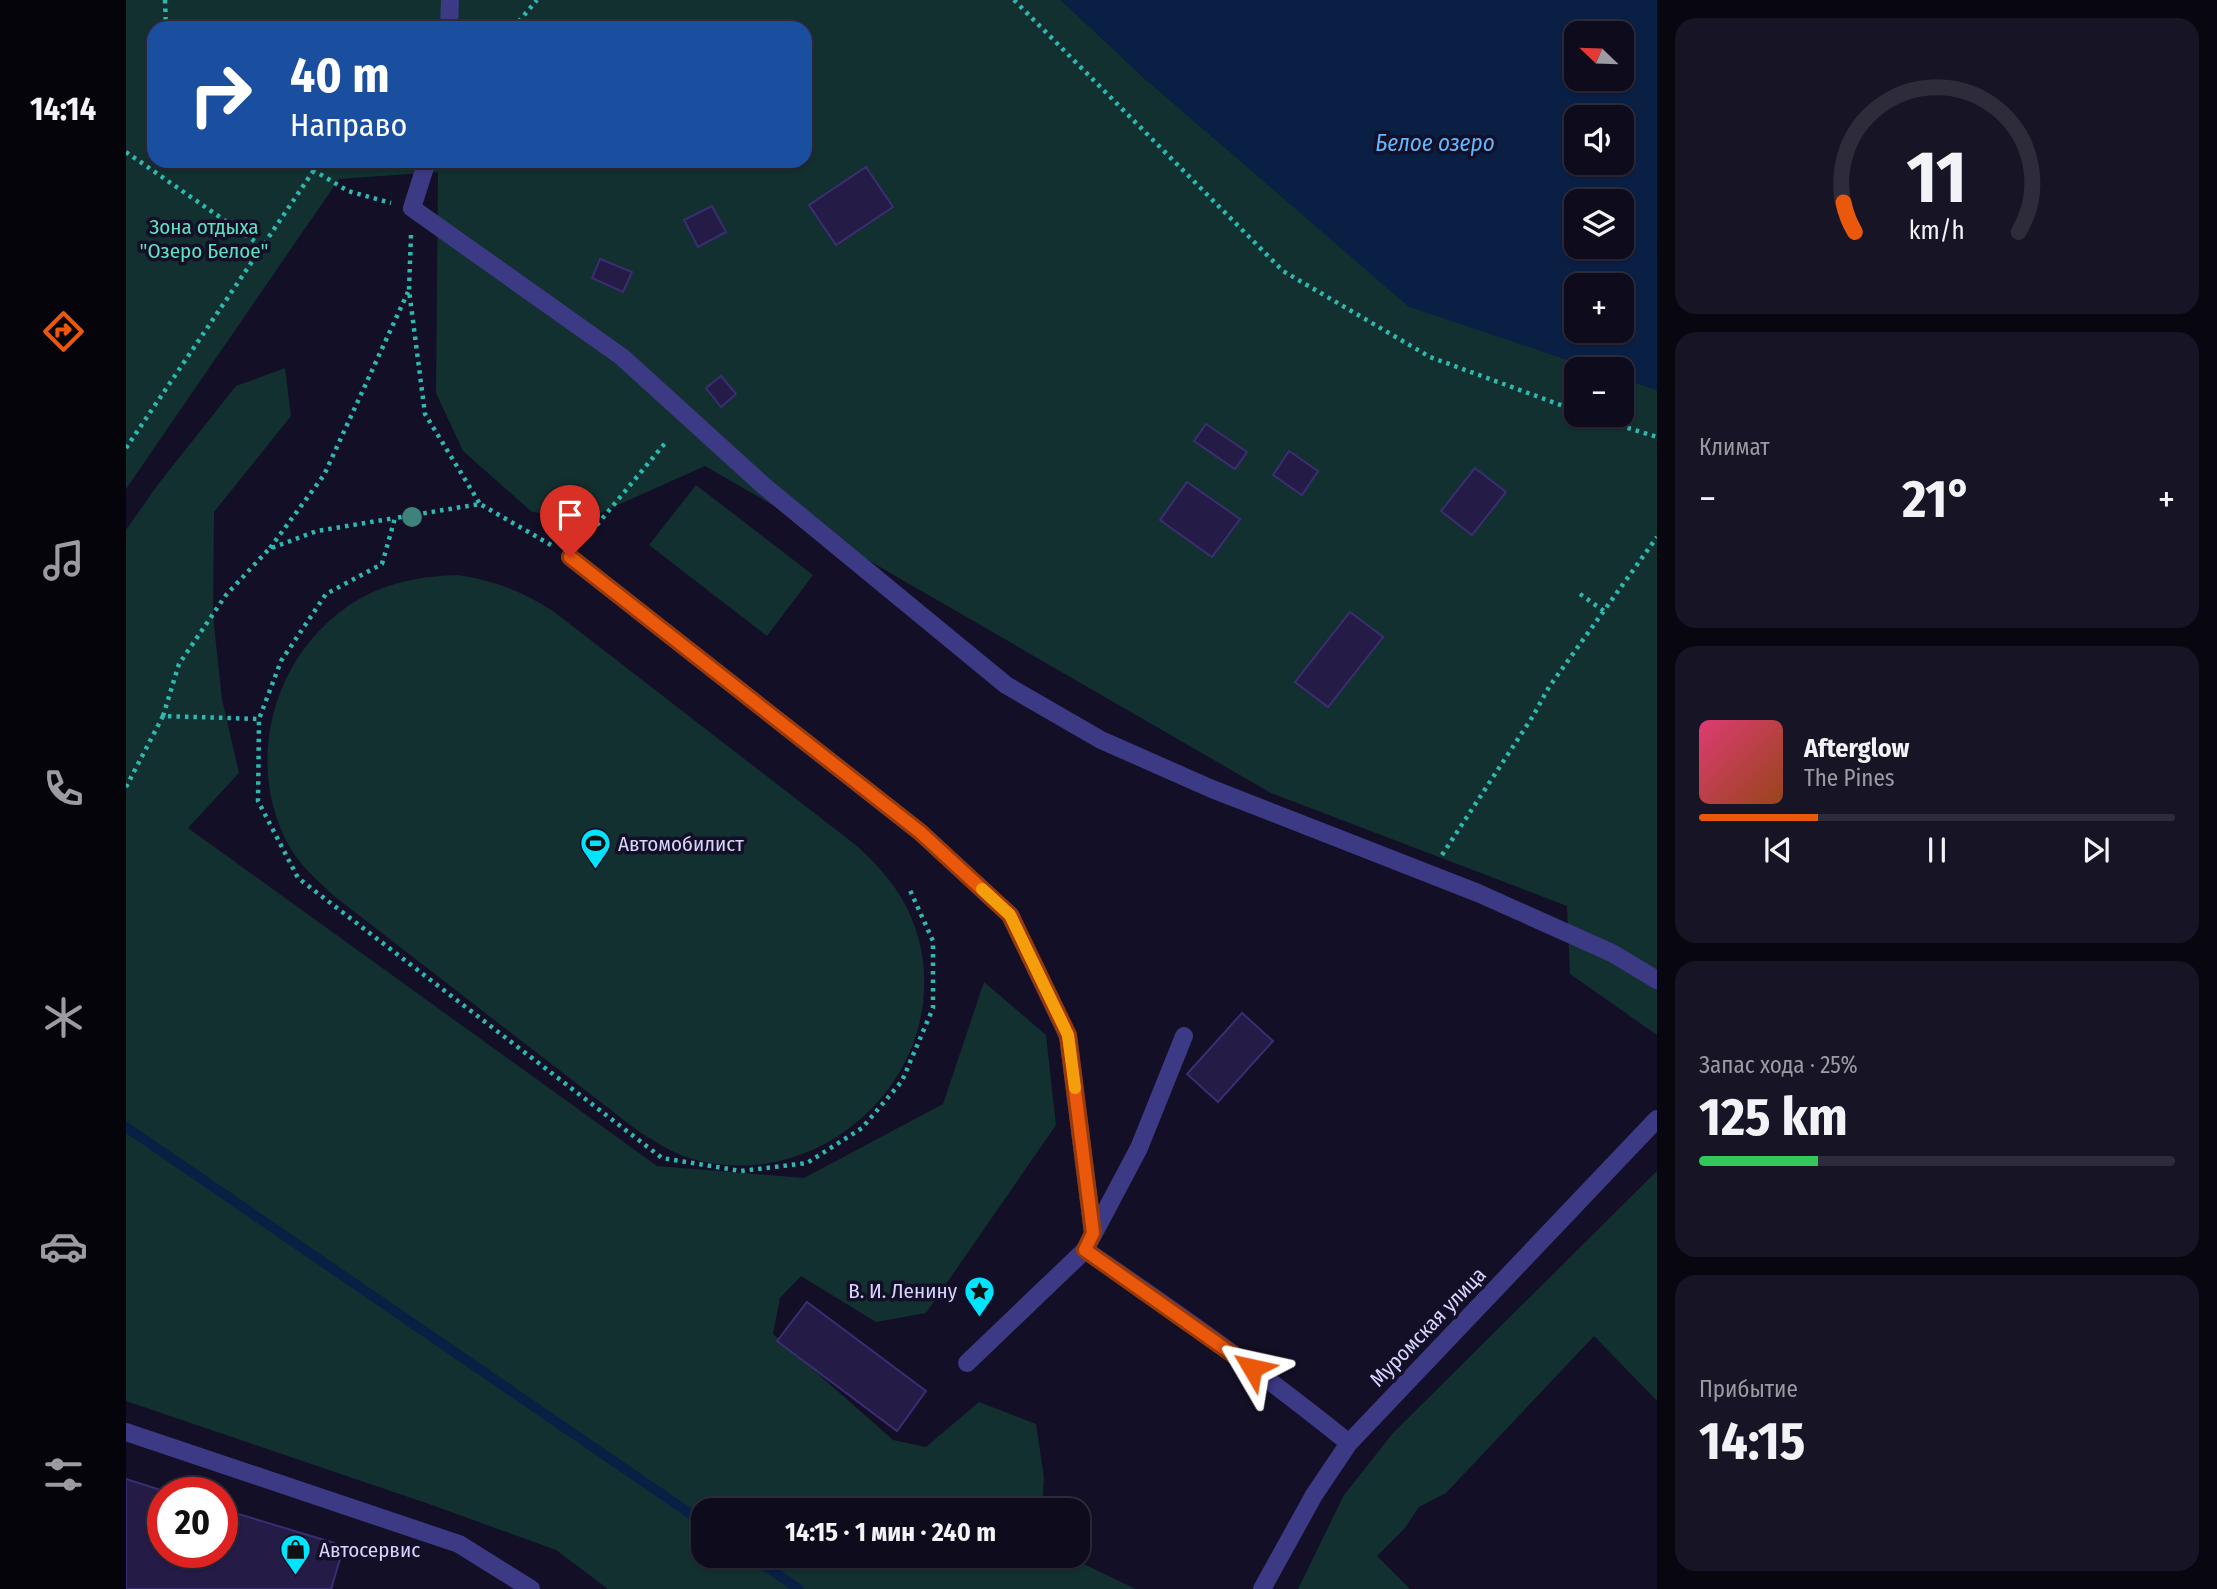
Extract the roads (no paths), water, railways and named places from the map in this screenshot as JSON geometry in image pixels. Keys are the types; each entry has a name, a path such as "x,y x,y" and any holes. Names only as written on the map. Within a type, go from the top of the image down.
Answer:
{"street":[{"path":"449,21 450,0"},
{"path":"425,168 412,208 622,358 764,486 1006,685 1101,740 1212,789 1430,873 1612,953 1657,980"},
{"path":"570,557 920,832 1010,915 1068,1035 1093,1233"},
{"path":"967,1363 1085,1250 1139,1148 1184,1036"},
{"name":"Муромская улица","path":"1262,1589 1314,1495 1349,1443 1657,1119"},
{"path":"1085,1250 1296,1400 1349,1443"},
{"path":"126,1432 459,1544 531,1589"}],"water":[{"name":"Белое озеро","path":"1061,0 1657,0 1657,390 1634,382 1634,357 1564,359 1409,307 1143,77"}],"waterway":[{"path":"126,1127 691,1514"},
{"path":"768,1568 799,1589"}],"place":[{"name":"Автомобилист","path":"595,871"},
{"name":"В. И. Ленину","path":"980,1318"},
{"name":"Автосервис","path":"296,1577"}],"park label":[{"name":"Зона отдыха \"Озеро Белое\"","path":"204,239"}]}
